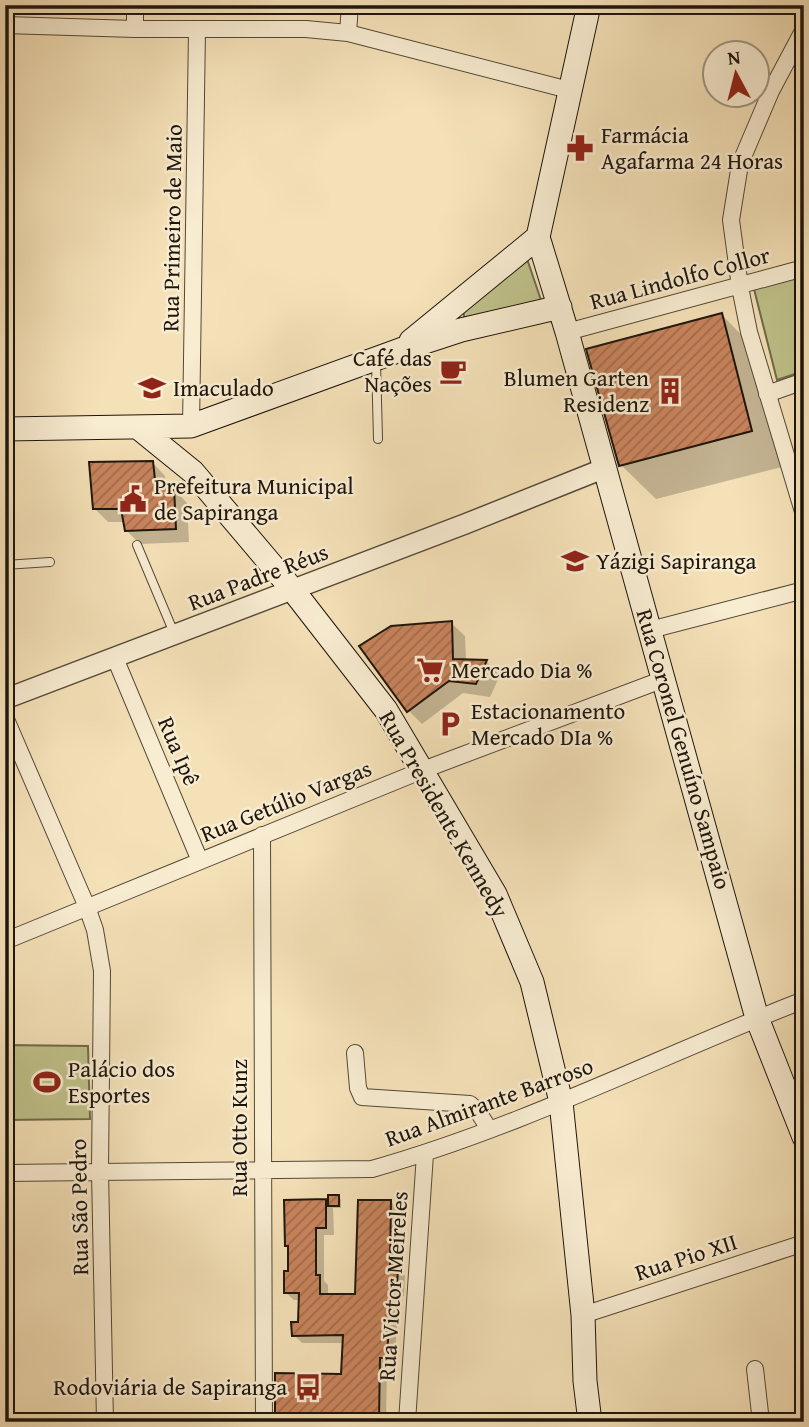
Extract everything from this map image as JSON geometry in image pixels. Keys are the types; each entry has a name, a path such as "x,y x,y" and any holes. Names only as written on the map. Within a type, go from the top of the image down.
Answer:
{"main road":[{"path":"401,350 538,237 589,5"},
{"name":"Rua Coronel Genuíno Sampaio","path":"538,237 560,306 757,1018 804,1137"},
{"path":"5,429 140,429 191,426 461,330 560,306"},
{"path":"451,310 454,327 461,330"},
{"path":"191,426 193,471"},
{"name":"Rua Presidente Kennedy","path":"140,429 193,471 292,589 386,710 495,894 532,982 561,1102 583,1315 585,1381 590,1422"}],"street":[{"path":"135,5 135,29"},
{"path":"348,33 350,5"},
{"path":"5,25 197,30 306,29 348,33 569,90"},
{"path":"804,29 771,91 740,164 731,220 749,332 804,515"},
{"name":"Rua Primeiro de Maio","path":"191,426 197,30"},
{"name":"Rua Lindolfo Collor","path":"567,332 804,268"},
{"path":"767,394 804,382"},
{"name":"Rua Padre Réus","path":"5,699 605,468"},
{"path":"650,630 804,590"},
{"name":"Rua Ipê","path":"115,658 200,861"},
{"name":"Rua Getúlio Vargas","path":"5,941 423,769 664,678"},
{"name":"Rua São Pedro","path":"5,717 95,930 102,971 100,1171 105,1422"},
{"name":"Rua Otto Kunz","path":"262,835 264,1422"},
{"name":"Rua Almirante Barroso","path":"5,1173 372,1169 425,1154 561,1102 804,1000"},
{"path":"355,1053 358,1088 362,1097 470,1104 489,1129"},
{"name":"Rua Victor Meireles","path":"407,1422 425,1154"},
{"name":"Rua Pio XII","path":"583,1315 804,1243"},
{"path":"755,1369 761,1422"}],"lane":[{"path":"376,359 378,439"},
{"path":"137,545 175,635"},
{"path":"5,565 50,562"}],"green space":[{"path":"526,256 541,300 465,322 463,310"},
{"path":"804,275 804,371 777,380 754,289"},
{"name":"Palácio dos Esportes","path":"5,1045 88,1046 90,1119 5,1120"}],"building":[{"name":"Blumen Garten Residenz","path":"722,313 752,431 619,466 586,349"},
{"name":"Prefeitura Municipal de Sapiranga","path":"153,461 156,489 174,487 176,529 125,531 121,509 93,509 89,462"},
{"name":"Mercado Dia %","path":"452,621 453,659 487,660 476,684 449,681 407,712 359,646 391,626"},
{"path":"328,1195 339,1195 339,1206 328,1206"},
{"path":"326,1199 326,1228 316,1228 316,1275 320,1275 320,1294 355,1294 358,1200 391,1200 390,1265 398,1266 397,1289 391,1289 387,1358 380,1358 379,1420 275,1422 275,1373 341,1374 343,1335 292,1336 291,1322 298,1322 299,1293 284,1293 284,1271 288,1271 288,1246 285,1246 284,1200"}],"place":[{"name":"Farmácia Agafarma 24 Horas","path":"580,148"},
{"name":"Café das Nações","path":"453,371"},
{"name":"Imaculado","path":"152,388"},
{"name":"Blumen Garten Residenz","path":"670,391"},
{"name":"Prefeitura Municipal de Sapiranga","path":"133,499"},
{"name":"Yázigi Sapiranga","path":"575,561"},
{"name":"Mercado Dia %","path":"430,670"},
{"name":"Estacionamento Mercado DIa %","path":"450,724"},
{"name":"Palácio dos Esportes","path":"47,1082"},
{"name":"Rodoviária de Sapiranga","path":"308,1387"}]}
